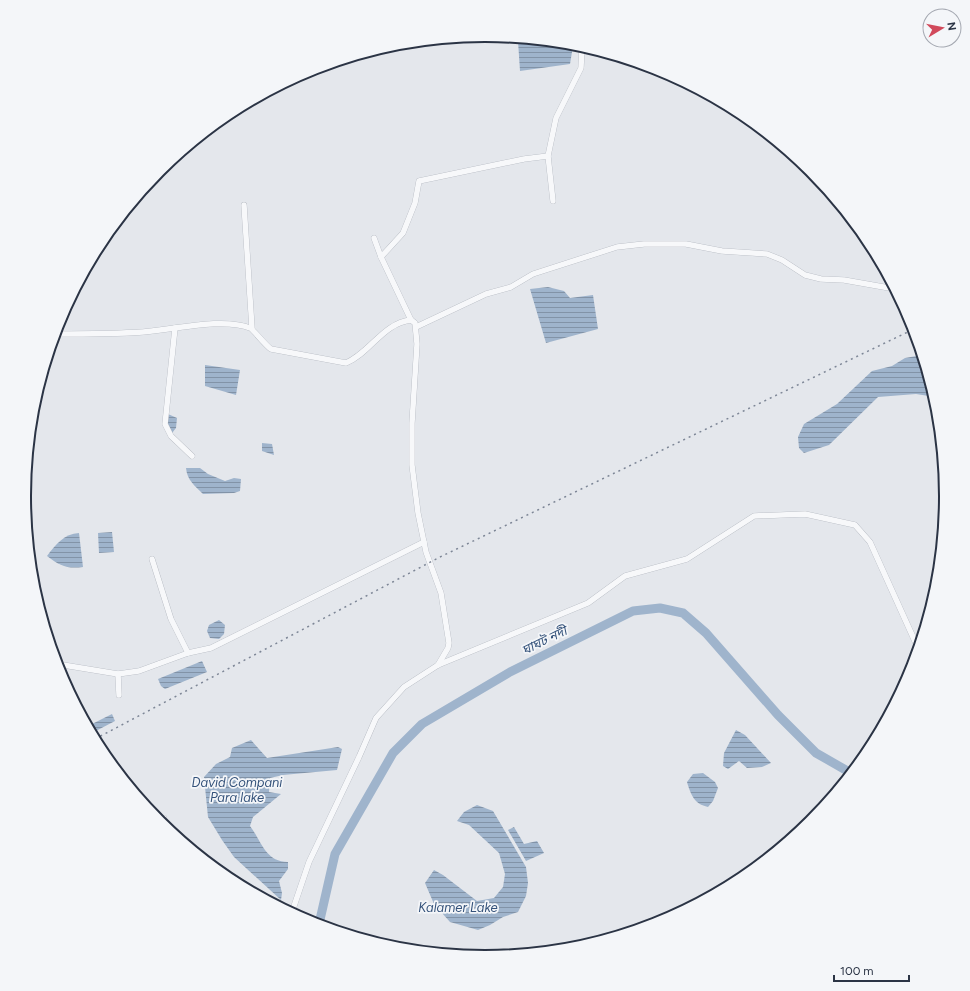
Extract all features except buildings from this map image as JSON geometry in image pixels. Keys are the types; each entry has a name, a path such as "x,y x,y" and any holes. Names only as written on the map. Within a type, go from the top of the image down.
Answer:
{"street":[{"path":"553,201 548,156 556,118 580,68 581,52"},
{"path":"381,257 403,233 415,203 418,181 524,159 548,156"},
{"path":"244,205 252,328 262,343 270,349 346,363 352,360 378,337 395,325 411,320"},
{"path":"374,238 381,257 411,320 415,323 416,327 417,344 411,453 418,513 424,542 441,593 449,643 448,648 438,665"},
{"path":"416,327 486,294 510,287 533,274 617,247 644,244 686,244 722,251 767,254 782,260 805,275 820,279 844,280 888,288"},
{"path":"61,334 144,332 175,328 229,325 252,328"},
{"path":"175,328 165,424 171,436 192,456"},
{"path":"294,907 309,862 360,757 376,718 404,687 438,665 588,603 625,576 687,559 754,516 805,514 855,525 870,542 915,641"},
{"path":"65,665 118,674 139,670 188,653 210,648 424,542"},
{"path":"152,559 171,618 188,653"},
{"path":"118,674 119,694"}],"water":[{"path":"518,42 572,50 570,64 520,71"},
{"path":"548,287 564,291 570,298 593,295 598,329 546,343 530,289"},
{"path":"917,356 928,396 916,394 878,397 829,445 804,453 799,448 798,437 804,424 837,404 872,371 892,366 905,358"},
{"path":"205,365 240,370 236,395 205,386"},
{"path":"168,414 177,418 176,428 172,433 166,433"},
{"path":"262,443 272,444 274,455 262,451"},
{"path":"186,468 200,468 208,474 225,481 234,478 241,479 240,491 234,493 203,494 190,479"},
{"path":"112,532 114,552 99,553 98,533"},
{"path":"79,533 83,567 72,568 64,566 47,556 57,544 69,535"},
{"path":"219,620 225,625 224,634 219,639 210,638 207,631 209,625"},
{"path":"202,661 207,672 165,689 161,686 158,679"},
{"path":"112,714 115,721 97,730 93,724"},
{"path":"736,730 745,735 771,763 762,767 747,768 739,761 728,769 723,766 724,753"},
{"name":"David Compani Para lake","path":"251,740 267,758 338,747 342,749 337,770 283,775 270,778 269,792 281,794 253,817 250,826 264,849 274,858 280,861 288,862 288,869 279,881 282,893 281,900 234,857 208,817 204,777 216,764 230,757 232,748"},
{"path":"703,773 715,782 718,788 713,801 708,807 699,804 696,801 687,782 693,774"},
{"name":"Kalamer Lake","path":"477,805 493,811 526,867 528,883 526,896 518,912 503,917 478,930 450,922 434,904 425,883 434,870 443,875 477,901 494,898 503,887 505,874 499,853 469,825 457,821 464,812"},
{"path":"514,827 524,844 537,841 544,853 526,861 508,830"}],"waterway":[{"name":"ঘাঘট নদী","path":"320,918 335,854 393,753 422,724 510,672 633,611 660,608 683,613 706,633 778,715 816,753 846,770"}],"railway":[{"path":"101,736 440,557 908,332"}]}
